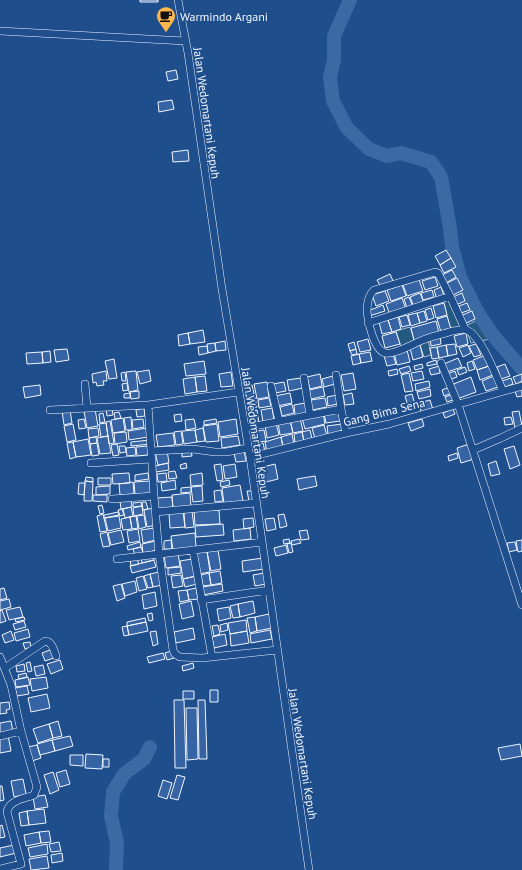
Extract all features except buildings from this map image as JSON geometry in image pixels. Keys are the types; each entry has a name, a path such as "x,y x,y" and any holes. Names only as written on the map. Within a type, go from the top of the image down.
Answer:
{"street":[{"name":"Jalan Wedomartani Kepuh","path":"178,0 238,392 257,503 309,870"},
{"path":"0,31 185,41"},
{"path":"465,329 423,340 407,347 384,353 377,345 368,323 366,305 372,292 378,289 435,272 438,273 465,329 473,334 488,357 502,390"},
{"path":"368,323 450,296"},
{"path":"441,363 458,404 522,605"},
{"path":"336,375 340,409 346,433"},
{"path":"304,378 310,415"},
{"path":"85,384 87,408"},
{"path":"271,386 279,421"},
{"name":"Gang Bima Sena","path":"250,457 389,424 502,390 522,386"},
{"path":"50,410 148,405 238,392"},
{"path":"148,405 159,554 173,650 175,654 180,657 202,658 277,650"},
{"path":"245,428 340,409"},
{"path":"473,450 522,428"},
{"path":"152,450 192,448 215,452 226,452 248,448"},
{"path":"91,462 151,459"},
{"path":"112,499 154,496"},
{"path":"155,512 257,503"},
{"path":"118,560 262,542"},
{"path":"193,550 212,657"},
{"path":"202,600 269,590"},
{"path":"5,668 45,641 51,644 56,656"},
{"path":"0,657 11,685 21,731 37,787 34,795 12,802 8,806 7,812 21,867 0,869"},
{"path":"0,736 21,731"}],"shaded area":[{"path":"449,298 463,327 451,331 443,300"},
{"path":"478,320 490,339 471,343 465,326"},
{"path":"410,327 415,343 401,347 396,331"},
{"path":"428,339 431,355 424,357 419,342"}],"waterway":[{"path":"350,0 334,36 334,60 330,77 333,101 347,128 369,149 387,156 401,153 431,162 441,177 452,247 460,277 478,313 492,334 522,369"},
{"path":"116,870 117,843 111,816 113,792 124,774 144,759 150,747"}],"place":[{"name":"Warmindo Argani","path":"166,33"}]}
